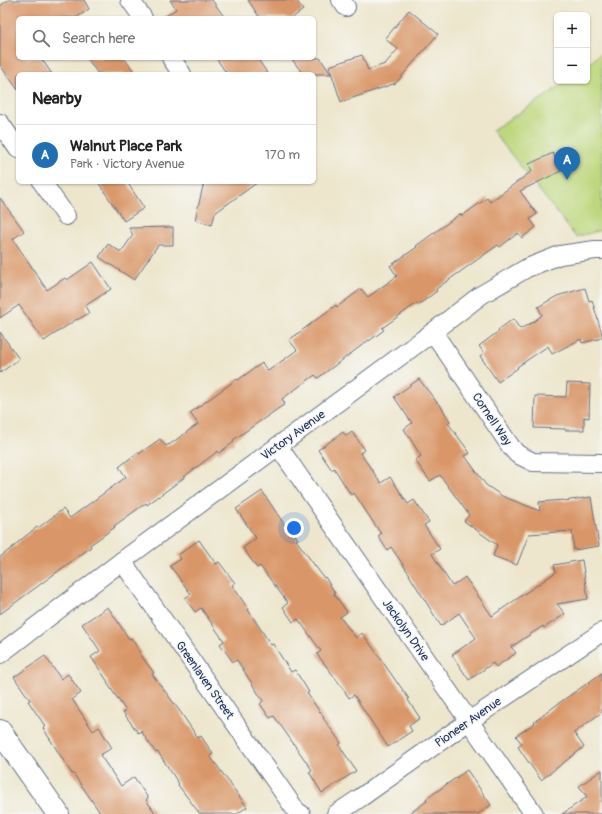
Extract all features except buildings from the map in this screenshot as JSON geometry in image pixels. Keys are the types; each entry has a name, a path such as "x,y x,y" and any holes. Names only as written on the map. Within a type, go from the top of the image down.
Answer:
{"street":[{"path":"130,0 142,16"},
{"path":"172,60 181,72"},
{"path":"0,123 16,146"},
{"path":"43,184 66,216"},
{"name":"Victory Avenue","path":"0,654 122,561 481,295 527,268 560,255 602,250"},
{"name":"Cornell Way","path":"433,332 517,454 533,462 602,463"},
{"name":"Jackolyn Drive","path":"278,446 534,814"},
{"name":"Greenlaven Street","path":"122,561 297,812 301,814"},
{"name":"Pioneer Avenue","path":"336,814 469,721 602,632"},
{"path":"0,732 58,814"}],"green space":[{"path":"602,52 602,230 576,237 492,130 546,96 562,84 590,84 590,63"}],"place":[{"name":"Walnut Place Park","path":"567,180"}]}
